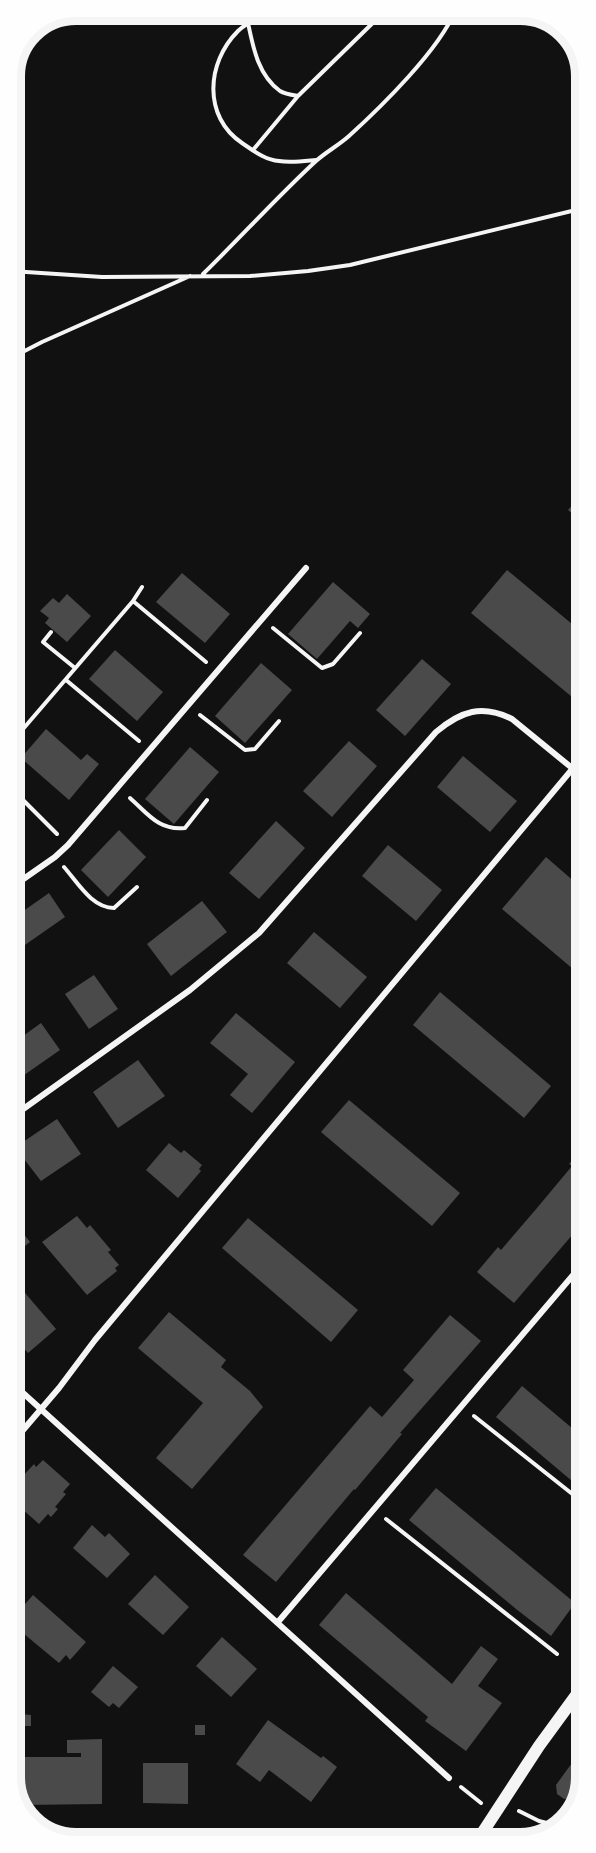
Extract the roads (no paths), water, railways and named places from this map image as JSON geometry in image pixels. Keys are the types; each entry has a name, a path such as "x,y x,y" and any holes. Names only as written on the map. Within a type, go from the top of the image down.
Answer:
{"main road":[{"path":"483,1832 538,1746 575,1696"}],"street":[{"path":"21,881 68,844 306,568"},
{"path":"21,1111 190,990 260,933 436,732 450,720 461,714 475,711 501,714 512,719 572,768"},
{"path":"21,1432 95,1340 575,765"},
{"path":"278,1622 575,1273"},
{"path":"21,1391 449,1778"}]}
